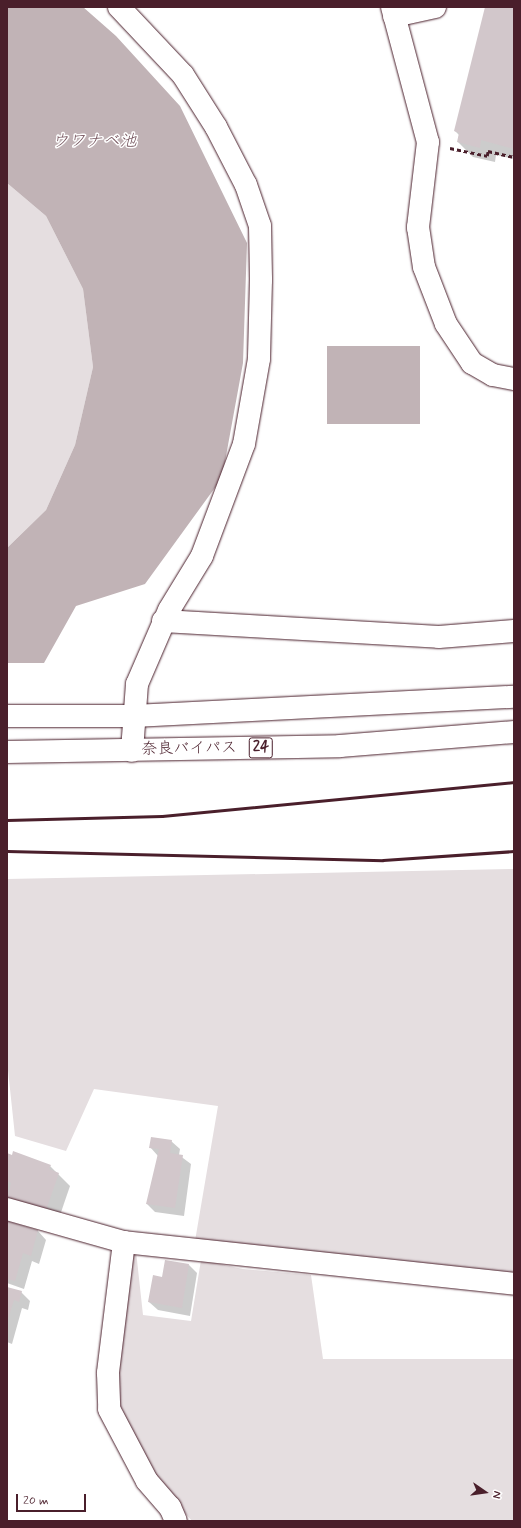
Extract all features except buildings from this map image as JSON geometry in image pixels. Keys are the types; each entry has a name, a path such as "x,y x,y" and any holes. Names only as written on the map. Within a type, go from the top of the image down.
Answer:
{"main road":[{"path":"118,7 183,75 243,179 260,226 259,359 244,444 202,556 163,622 137,684 132,751"},
{"path":"435,7 393,11 428,142 418,228 424,267 446,324 472,363 493,375 514,379"},
{"path":"163,622 439,637 514,631"},
{"path":"7,716 134,716 514,697"},
{"name":"奈良バイパス","path":"7,752 132,751 340,746 514,732"},
{"path":"7,1209 124,1242 514,1284"},
{"path":"124,1242 108,1373 109,1409 147,1481 170,1507 176,1521"}],"path":[{"path":"428,142 486,156 488,151 514,157"}],"shaded area":[{"path":"7,183 46,216 83,289 93,367 75,445 46,510 7,548"},
{"path":"514,869 514,1277 195,1241 218,1106 94,1089 66,1151 15,1136 7,1061 7,879"},
{"path":"136,1251 143,1315 191,1321 201,1260 243,1269 311,1275 323,1359 514,1359 514,1521 192,1521 153,1476 116,1401 131,1254"}],"water":[{"name":"ウワナベ池","path":"7,7 83,7 116,36 180,106 247,243 243,363 222,478 145,584 76,606 44,663 7,663 7,548 46,510 75,445 93,367 83,289 46,216 7,183"},
{"path":"327,346 420,346 420,424 327,424"}],"railway":[{"path":"7,820 162,816 514,782"},
{"path":"7,851 383,860 514,851"}]}
